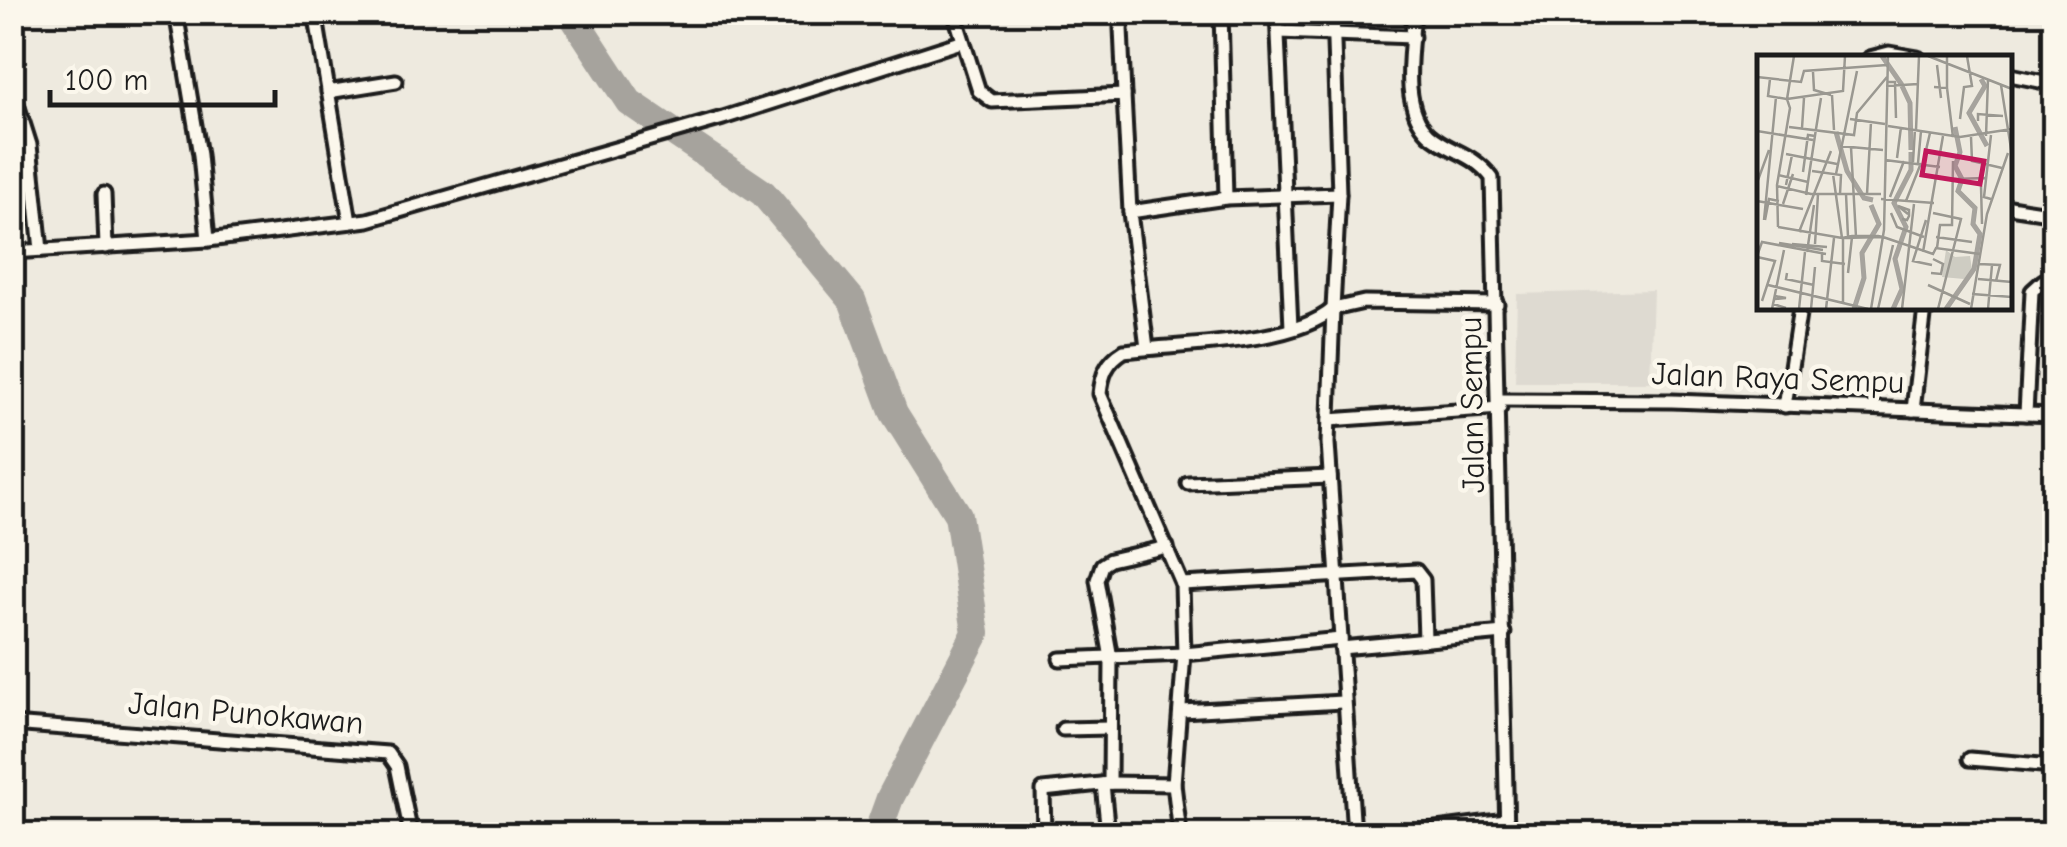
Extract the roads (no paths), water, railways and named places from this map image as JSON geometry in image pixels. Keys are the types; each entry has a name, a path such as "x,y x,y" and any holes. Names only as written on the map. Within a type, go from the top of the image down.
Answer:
{"street":[{"path":"176,12 200,156 208,240"},
{"path":"315,12 350,222"},
{"path":"954,12 979,90 992,101 1124,95"},
{"path":"1124,12 1120,28 1130,212 1148,348"},
{"path":"1221,12 1226,198"},
{"path":"1277,12 1290,328"},
{"path":"1333,12 1338,194 1330,477 1342,702 1354,834"},
{"name":"Jalan Sempu","path":"1414,12 1411,96 1418,119 1430,135 1463,150 1492,178 1500,404 1506,834"},
{"path":"1279,32 1413,37"},
{"path":"12,252 208,240 350,222 723,118 962,42"},
{"path":"2012,75 2054,84"},
{"path":"328,92 396,81"},
{"path":"12,88 30,146 42,250"},
{"path":"104,194 106,247"},
{"path":"1130,212 1226,198 1338,194"},
{"path":"2012,208 2054,214"},
{"path":"2026,414 2032,291 2043,281 2054,280"},
{"path":"1180,834 1174,784 1182,711 1182,584 1100,394 1103,373 1114,357 1148,348 1290,328 1321,320 1333,309 1364,302 1497,304"},
{"path":"1784,406 1800,310"},
{"path":"1913,410 1925,310"},
{"name":"Jalan Raya Sempu","path":"1329,420 1500,404 1784,406 2054,416"},
{"path":"1188,483 1330,477"},
{"path":"1108,834 1110,658 1097,580 1102,565 1167,546"},
{"path":"1182,584 1416,570 1423,580 1425,639"},
{"path":"1060,659 1110,658 1155,649 1184,654 1504,633"},
{"path":"1182,711 1342,702"},
{"name":"Jalan Punokawan","path":"12,724 388,753 397,766 410,834"},
{"path":"1063,729 1110,728"},
{"path":"2050,834 2054,750"},
{"path":"1970,759 2053,766"},
{"path":"1044,834 1043,790 1106,783 1174,784"},
{"path":"1398,834 1506,820"}],"waterway":[{"path":"570,12 629,102 763,193 852,300 894,413 958,515 976,633 890,798 877,834"}]}
